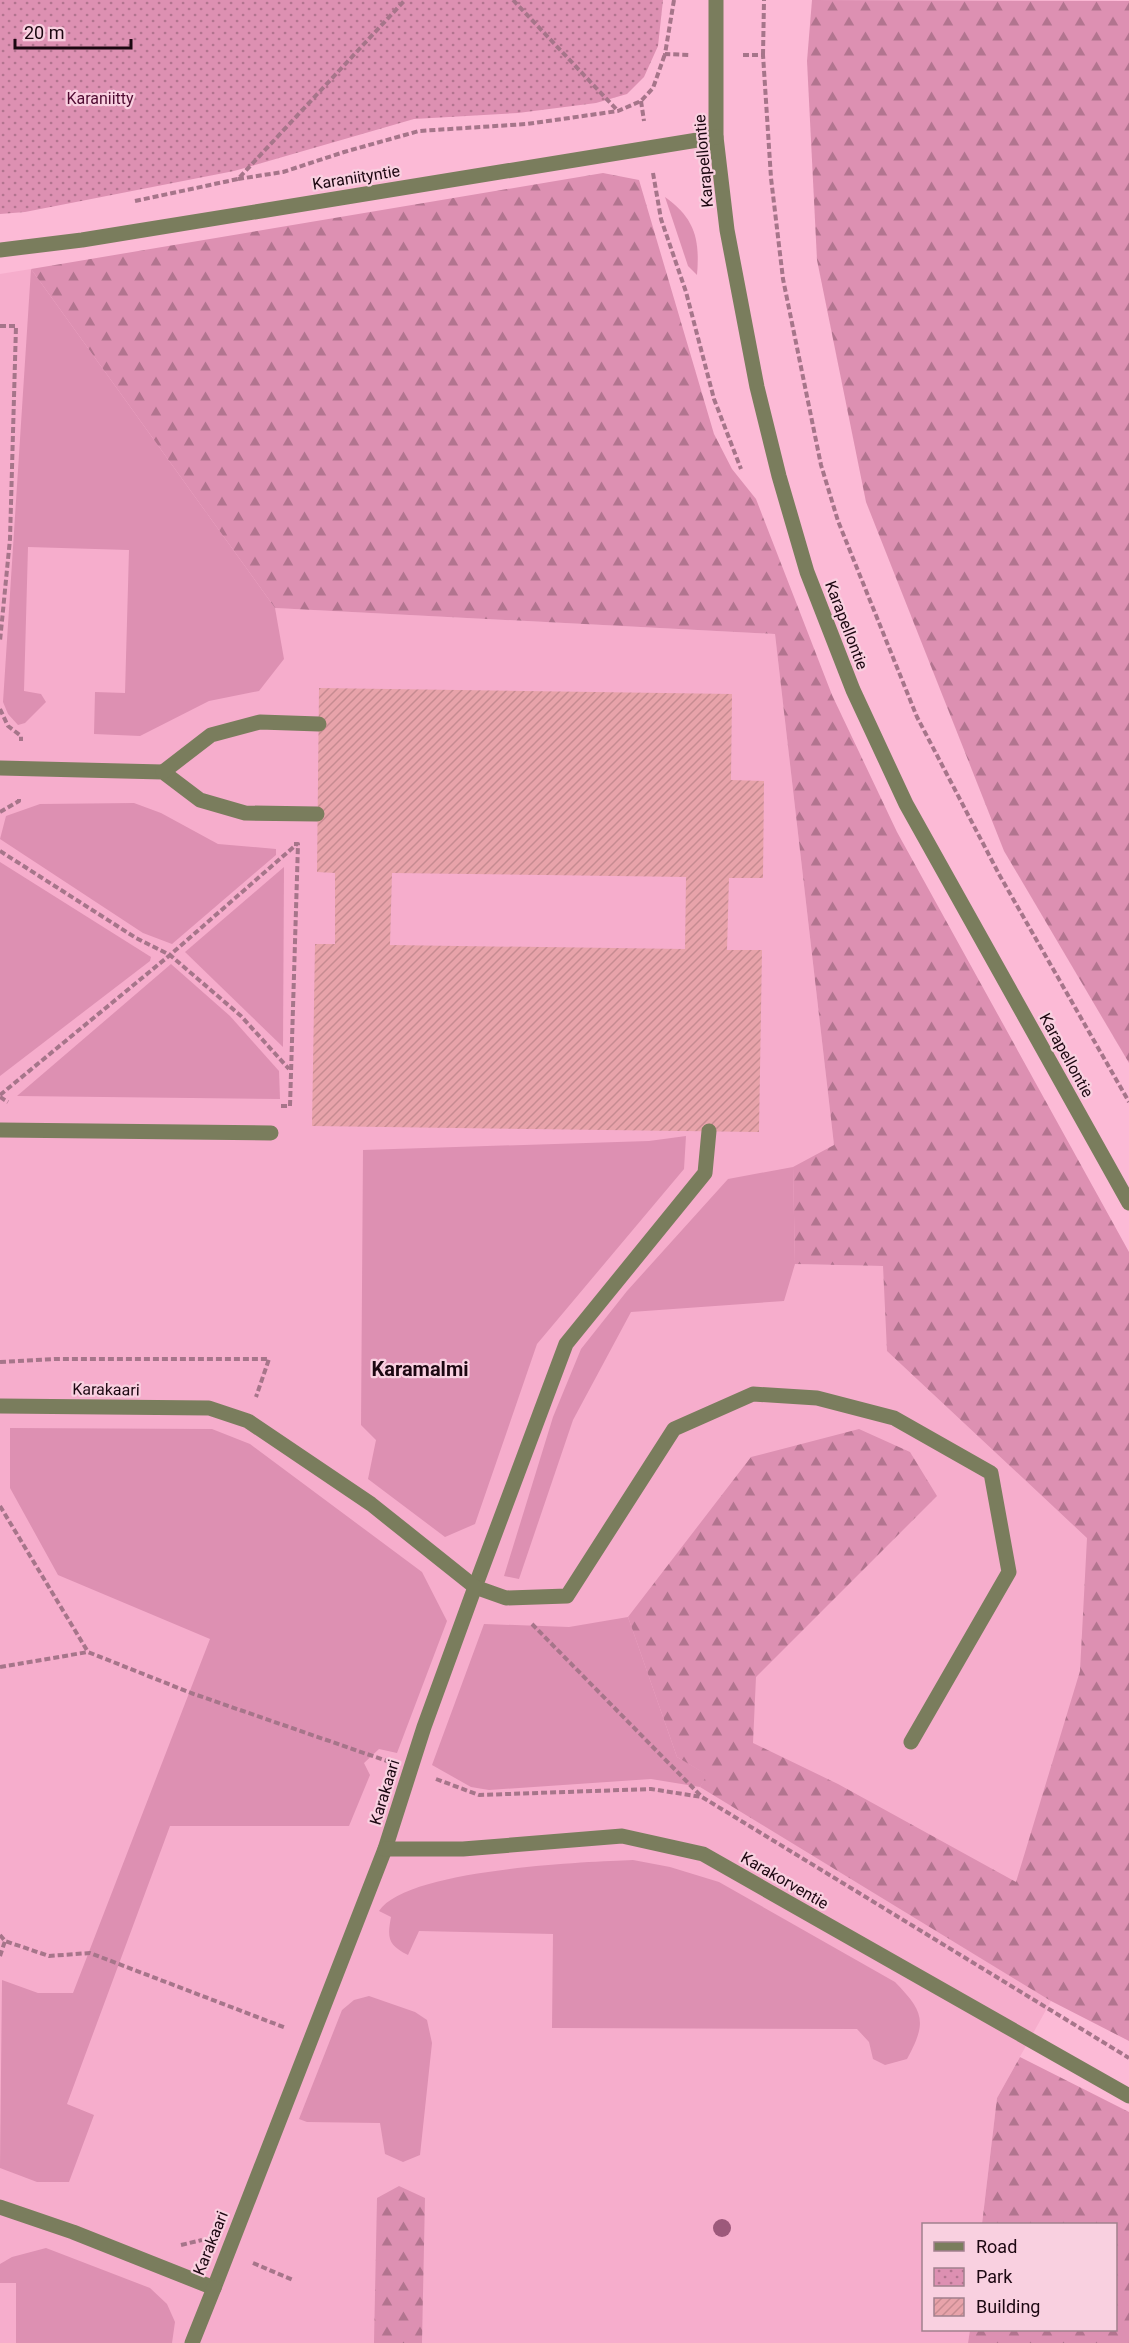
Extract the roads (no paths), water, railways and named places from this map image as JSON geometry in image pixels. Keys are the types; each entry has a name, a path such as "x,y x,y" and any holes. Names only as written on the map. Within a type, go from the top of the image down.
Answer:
{"street":[{"name":"Karapellontie","path":"716,0 717,136 727,230 745,332 778,476 807,572 853,690 906,804 1129,1203"},
{"name":"Karaniityntie","path":"0,250 105,236 717,136"},
{"path":"163,772 211,735 260,722 319,724"},
{"path":"0,768 163,772 200,800 245,813 317,814"},
{"path":"0,1130 271,1133"},
{"path":"710,1131 705,1173 566,1344 475,1587 506,1598 567,1596 674,1430 753,1394 817,1398 894,1418 991,1473 1010,1572 911,1742"},
{"name":"Karakaari","path":"0,1406 209,1408 248,1421 371,1504 475,1587 424,1727 385,1849 214,2288 73,2232 0,2207"},
{"name":"Karakorventie","path":"385,1849 463,1850 622,1836 703,1854 1129,2096"},
{"path":"192,2343 214,2288"}],"district":[{"name":"Karamalmi","path":"420,1369"}],"park label":[{"name":"Karaniitty","path":"100,98"}]}
